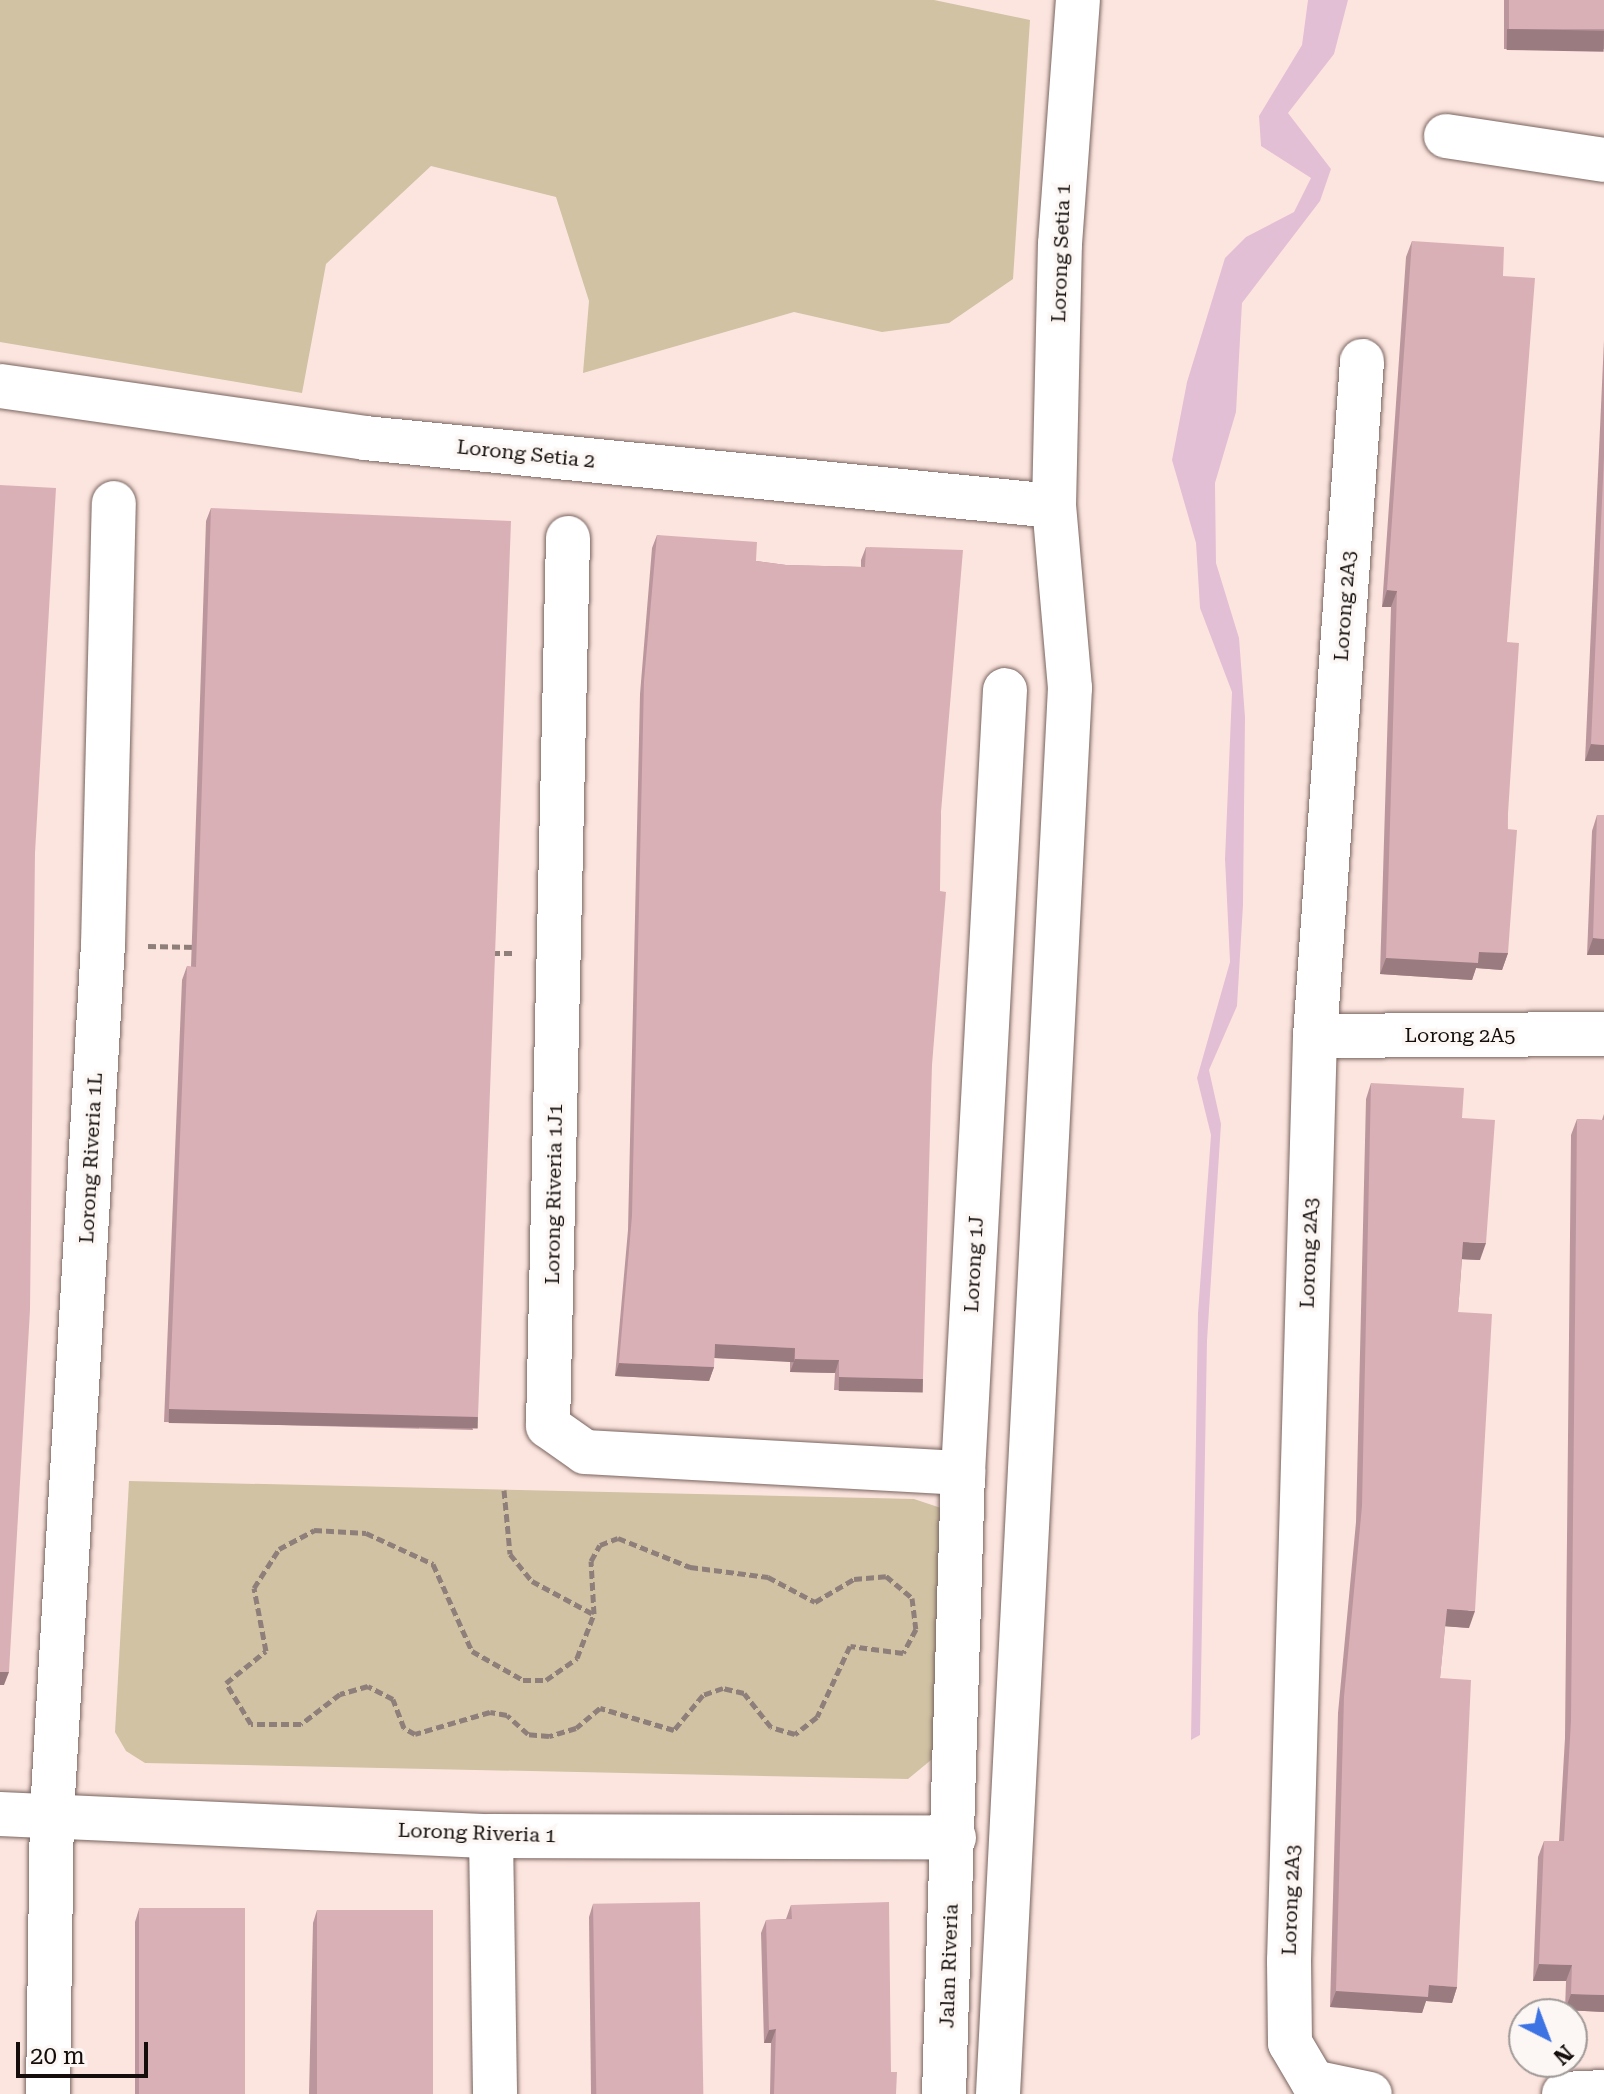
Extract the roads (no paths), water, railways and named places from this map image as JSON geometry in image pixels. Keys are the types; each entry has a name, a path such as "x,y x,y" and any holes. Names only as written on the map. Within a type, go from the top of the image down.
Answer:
{"street":[{"name":"Lorong Setia 1","path":"998,2094 1070,688 1054,506 1060,244 1078,0"},
{"path":"1446,136 1604,160"},
{"name":"Lorong 2A3","path":"1362,361 1315,1036 1290,2043 1313,2082 1370,2094"},
{"name":"Lorong Setia 2","path":"0,386 365,438 1054,506"},
{"name":"Lorong Riveria 1L","path":"48,2094 52,1813 103,945 114,503"},
{"name":"Lorong Riveria 1J1","path":"568,538 548,1426 585,1452 963,1473"},
{"name":"Lorong 1J","path":"954,1838 963,1473 1005,690"},
{"name":"Lorong 2A5","path":"1315,1036 1604,1034"},
{"name":"Lorong Riveria 1","path":"0,1814 52,1813 491,1836 954,1838"},
{"path":"491,1836 495,2094"},
{"name":"Jalan Riveria","path":"944,2094 954,1838"},
{"path":"1564,2094 1604,2092"}]}
